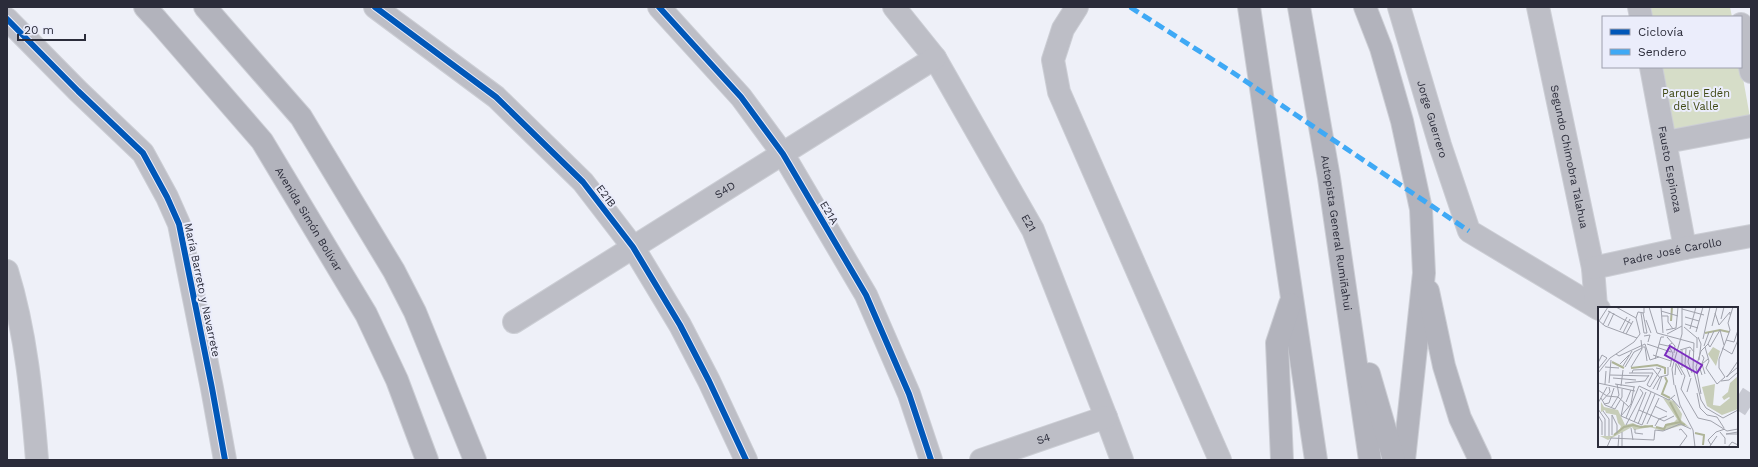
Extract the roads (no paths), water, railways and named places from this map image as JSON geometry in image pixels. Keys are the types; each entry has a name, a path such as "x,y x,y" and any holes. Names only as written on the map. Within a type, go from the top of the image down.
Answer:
{"highway":[{"name":"Avenida Simón Bolívar","path":"145,7 262,141 366,314 397,380 427,460"},
{"path":"205,7 301,117 390,264 415,312 475,460"},
{"path":"1249,7 1291,301 1316,460"},
{"name":"Autopista General Rumiñahui","path":"1299,7 1329,178 1370,460"},
{"path":"1365,7 1381,48 1402,121 1421,209 1424,273 1404,460"},
{"path":"1424,273 1444,366 1460,418 1480,460"},
{"path":"1347,300 1394,460"},
{"path":"1282,460 1277,343 1291,301"}],"street":[{"name":"E21B","path":"375,7 401,14 496,97 583,182 633,247 680,325 709,381 746,460"},
{"name":"E21A","path":"659,7 741,97 783,154 866,295 909,394 931,460"},
{"name":"E21","path":"894,7 934,58 1033,230 1122,460"},
{"path":"1077,7 1062,29 1053,60 1059,92 1220,460"},
{"name":"Jorge Guerrero","path":"1399,7 1440,145 1468,231 1597,308"},
{"name":"Segundo Chimobra Talahua","path":"1538,7 1593,268 1597,308"},
{"name":"María Barreto y Navarrete","path":"7,19 78,91 143,153 168,197 180,224 210,374 225,460"},
{"path":"1742,29 1751,72"},
{"name":"S4D","path":"514,322 934,58"},
{"name":"Fausto Espinoza","path":"1651,68 1666,142 1684,248"},
{"path":"1666,142 1751,126"},
{"name":"Padre José Carollo","path":"1593,268 1684,248 1751,236"},
{"path":"7,271 14,294 31,387 37,460"},
{"name":"S4","path":"981,460 1106,416"}],"tunnel":[{"path":"1738,398 1751,406"}],"park label":[{"name":"Parque Edén del Valle","path":"1696,99"}]}
